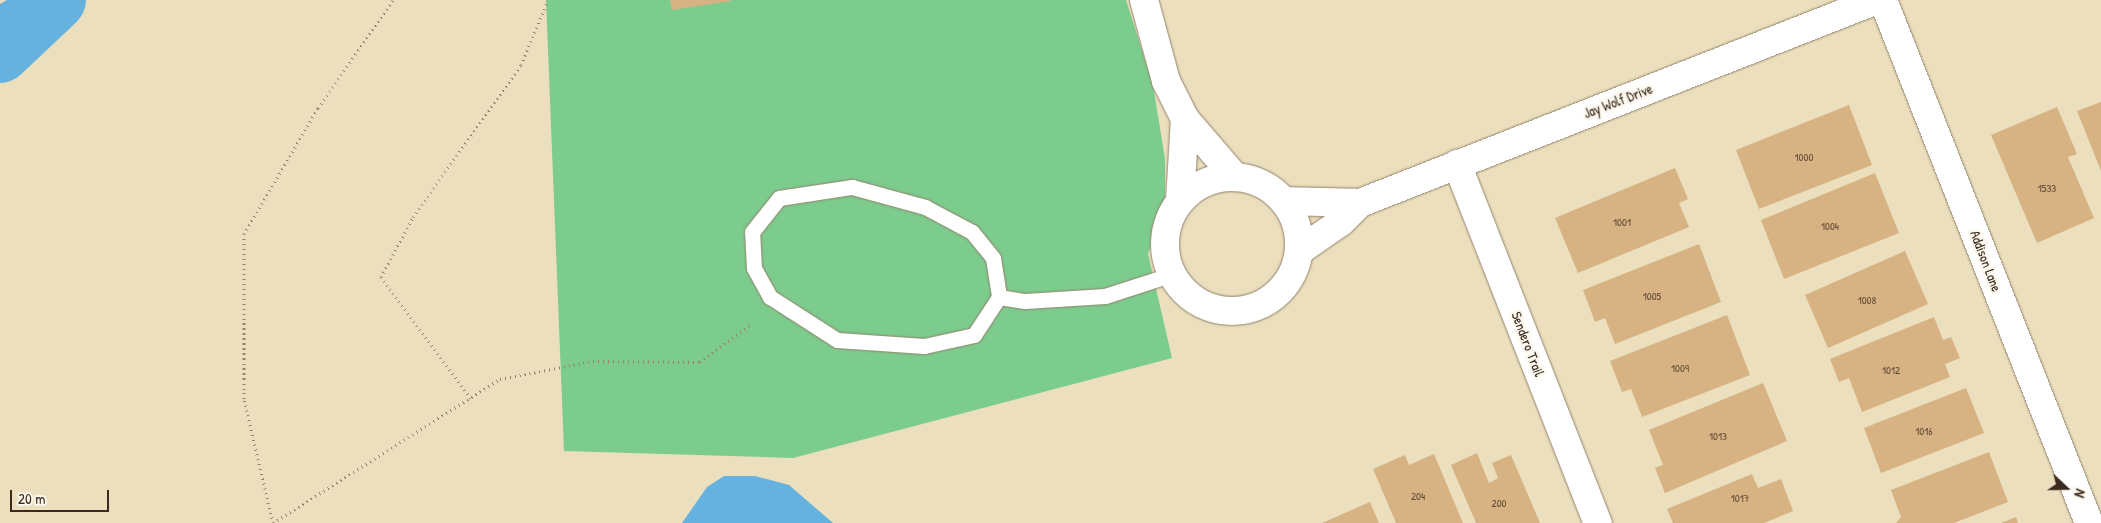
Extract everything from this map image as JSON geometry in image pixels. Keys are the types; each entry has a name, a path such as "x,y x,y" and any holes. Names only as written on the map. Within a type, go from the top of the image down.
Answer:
{"street":[{"path":"1144,0 1166,81 1185,119 1235,176"},
{"name":"Jay Wolf Drive","path":"1284,201 1360,202 1877,0"},
{"name":"Addison Lane","path":"1883,0 2090,508"},
{"path":"1180,200 1215,178 1235,176 1262,184 1284,201 1298,233 1299,251 1282,289 1247,310 1205,306 1188,295 1173,274 1165,238 1180,200 1185,119"},
{"name":"Sendero Trail","path":"1457,164 1598,523"},
{"name":"Jay Wolf Drive","path":"1299,251 1341,222 1360,202"}],"lane":[{"path":"817,189 861,190 925,207 972,232 992,258 999,297 974,335 924,346 837,340 770,297 754,268 752,232 778,198 817,189"},
{"path":"999,297 1025,301 1106,296 1173,274"}],"path":[{"path":"393,0 318,108 244,234 244,399 273,523 500,379 593,361 700,362 752,324"},
{"path":"472,398 381,277 413,217 521,65 548,0"}],"green space":[{"path":"546,0 1126,0 1153,85 1165,159 1165,204 1148,254 1172,358 793,458 564,451"}],"water":[{"path":"7,0 84,0 0,53 0,4"},
{"path":"724,476 755,476 789,485 833,523 682,523 707,487"}],"building":[{"path":"670,0 731,0 731,1 672,10"},
{"path":"2101,102 2101,171 2077,111"},
{"path":"1849,105 1872,165 1759,209 1736,150"},
{"path":"2057,107 2077,154 2068,157 2094,218 2037,243 1991,135"},
{"path":"1675,168 1688,199 1679,203 1689,227 1578,273 1555,218"},
{"path":"1875,173 1899,233 1784,279 1761,220"},
{"path":"1699,244 1721,302 1615,344 1605,318 1595,322 1583,290"},
{"path":"1905,251 1928,304 1828,348 1805,295"},
{"path":"1727,315 1750,375 1642,417 1631,389 1622,392 1610,361"},
{"path":"1934,317 1943,340 1951,337 1960,358 1945,364 1950,377 1862,412 1849,378 1839,382 1830,359"},
{"path":"1763,383 1787,441 1665,493 1655,468 1663,465 1649,430"},
{"path":"1966,388 1984,433 1881,473 1864,428"},
{"path":"1989,452 2008,502 1954,523 1896,523 1901,517 1891,490"},
{"path":"1477,453 1489,483 1498,478 1492,463 1511,455 1540,523 1476,523 1451,465"},
{"path":"1434,454 1463,523 1396,523 1373,469 1405,455 1409,465"},
{"path":"1752,474 1758,488 1781,479 1793,511 1764,523 1673,523 1667,509"},
{"path":"1370,502 1379,523 1322,523"},
{"path":"2016,517 2018,523 2001,523"}],"waterway":[{"path":"0,53 56,0"}]}
